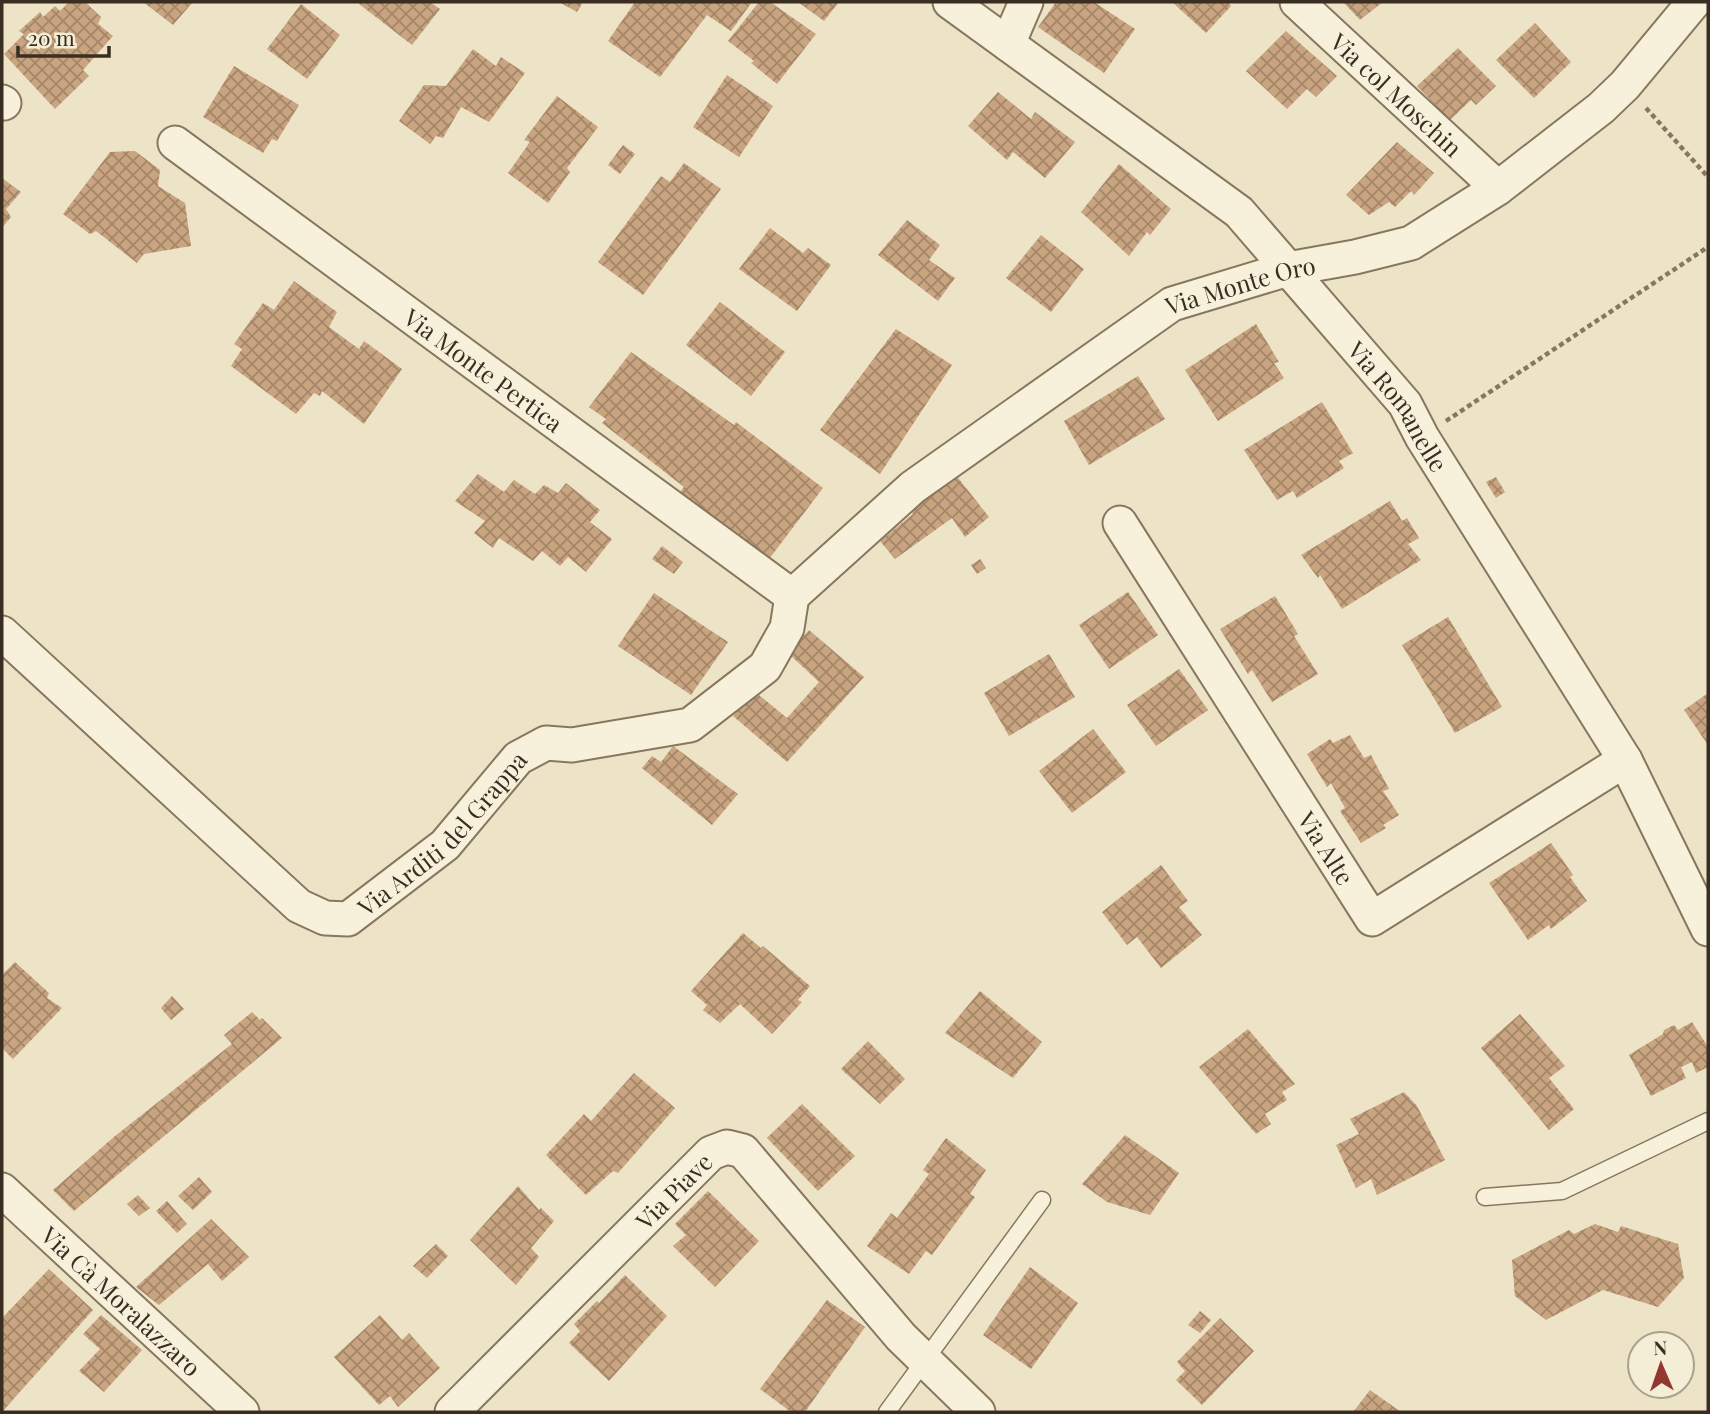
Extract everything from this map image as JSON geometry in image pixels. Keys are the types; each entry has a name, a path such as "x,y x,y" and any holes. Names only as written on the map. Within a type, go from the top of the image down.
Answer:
{"street":[{"name":"Via Romanelle","path":"950,2 1239,212 1405,404 1422,437 1625,760 1708,929"},
{"path":"1008,44 1026,2"},
{"name":"Via col Moschin","path":"1297,2 1498,188"},
{"name":"Via Monte Oro","path":"792,596 913,487 1171,304 1288,269 1355,257 1411,243 1498,188 1601,108 1625,85 1694,2"},
{"name":"Via Monte Pertica","path":"175,143 792,596"},
{"name":"Via Alte","path":"1120,523 1372,919 1625,760"},
{"name":"Via Arditi del Grappa","path":"2,633 299,906 325,918 348,919 445,845 518,758 546,743 572,745 690,725 765,667 788,628 792,596"},
{"name":"Via Piave","path":"452,1412 711,1153 727,1147 743,1151 901,1337 978,1412"},
{"name":"Via Cà Moralazzaro","path":"2,1190 242,1412"}],"lane":[{"path":"1485,1197 1562,1191 1708,1121"},
{"path":"887,1412 1042,1200"}],"path":[{"path":"1625,85 1708,177"},
{"path":"1422,437 1708,247"}],"building":[{"path":"69,2 85,2 101,17 98,24 113,36 83,70 89,76 55,109 4,54 24,34 19,31 40,12 43,17 55,6 60,11"},
{"path":"143,2 193,2 173,25"},
{"path":"430,2 440,9 412,45 359,4"},
{"path":"559,2 583,2 577,12"},
{"path":"635,2 752,2 731,31 707,15 660,77 608,41"},
{"path":"759,2 770,2 816,34 777,84 751,63 754,61 728,41"},
{"path":"798,2 839,2 824,21"},
{"path":"1056,2 1094,2 1135,29 1104,73 1038,27"},
{"path":"1172,2 1230,2 1231,6 1206,33"},
{"path":"1343,2 1383,2 1360,20"},
{"path":"301,4 340,35 307,79 267,49"},
{"path":"1535,23 1571,62 1534,98 1496,60"},
{"path":"1286,31 1337,76 1316,97 1307,89 1287,109 1246,71"},
{"path":"1458,48 1496,86 1476,105 1471,100 1450,120 1417,86"},
{"path":"473,49 496,66 501,57 525,73 489,122 461,107 443,138 436,136 430,144 399,121 424,85 446,86"},
{"path":"234,66 299,105 277,141 272,139 263,153 203,117"},
{"path":"727,75 773,106 739,157 693,127"},
{"path":"998,92 1031,119 1035,112 1075,142 1045,178 1013,152 1007,160 968,126"},
{"path":"557,96 598,127 567,168 570,172 548,203 508,173 530,142 524,140"},
{"path":"1397,142 1434,173 1414,195 1411,191 1395,207 1389,202 1369,215 1346,195"},
{"path":"623,145 635,154 620,174 608,165"},
{"path":"135,151 160,170 158,186 185,203 191,246 144,254 137,263 96,231 90,234 63,214 110,152"},
{"path":"684,163 721,189 643,295 598,262 661,176 670,182"},
{"path":"1119,164 1171,209 1150,235 1147,232 1129,256 1081,212"},
{"path":"2,178 21,192 6,209 11,217 2,228"},
{"path":"907,220 940,245 929,260 955,278 938,301 878,255"},
{"path":"770,228 803,253 808,248 831,265 797,311 739,269"},
{"path":"1041,235 1084,269 1051,312 1006,278"},
{"path":"294,281 337,312 329,327 359,349 364,341 402,369 364,424 322,391 320,396 314,393 296,414 231,366 242,349 234,344 263,303 274,310"},
{"path":"720,302 785,352 751,396 686,345"},
{"path":"1256,324 1279,362 1274,363 1284,378 1218,421 1185,370"},
{"path":"896,329 952,365 880,474 820,430"},
{"path":"631,352 734,425 736,422 823,488 763,567 674,500 684,487 602,423 606,419 589,407"},
{"path":"1138,376 1165,419 1089,465 1064,421"},
{"path":"1322,402 1353,453 1339,461 1344,468 1297,498 1293,491 1277,500 1244,450"},
{"path":"478,474 504,492 514,480 535,494 544,485 558,493 566,483 600,510 590,522 612,539 586,572 568,557 560,566 542,551 533,561 499,538 493,548 474,533 485,521 455,501"},
{"path":"955,474 989,517 965,537 952,518 895,559 880,541 913,514 908,508"},
{"path":"1496,477 1505,492 1496,498 1486,482"},
{"path":"1390,501 1402,521 1407,518 1419,538 1408,544 1421,560 1342,609 1320,575 1318,578 1301,555"},
{"path":"662,546 683,562 674,574 652,559"},
{"path":"980,559 986,568 977,574 971,565"},
{"path":"1128,592 1158,635 1109,669 1079,625"},
{"path":"654,593 728,642 691,695 618,646"},
{"path":"1275,596 1298,634 1294,636 1318,674 1272,702 1252,670 1248,674 1220,629"},
{"path":"1448,617 1502,707 1455,733 1402,645"},
{"path":"809,630 864,677 787,762 733,716 754,691 787,718 819,682 788,653"},
{"path":"1049,654 1075,697 1009,736 984,693"},
{"path":"1179,669 1208,710 1156,746 1127,705"},
{"path":"1708,693 1708,745 1684,710"},
{"path":"1093,729 1126,772 1072,813 1039,771"},
{"path":"1350,735 1364,758 1371,755 1389,789 1383,791 1399,815 1383,825 1386,828 1361,843 1340,811 1345,808 1331,783 1327,787 1307,754 1330,739 1333,743"},
{"path":"673,746 738,794 712,825 642,768 652,756 661,762"},
{"path":"1551,843 1587,901 1551,929 1549,925 1528,940 1489,883"},
{"path":"1161,865 1188,901 1179,907 1202,935 1161,968 1137,937 1127,945 1102,912"},
{"path":"743,933 761,948 763,946 810,986 798,1000 802,1002 772,1034 740,1004 720,1023 703,1010 707,1005 691,991"},
{"path":"15,962 49,993 47,998 62,1008 13,1059 2,1048 2,975"},
{"path":"980,991 1042,1042 1013,1078 945,1033"},
{"path":"172,996 184,1009 171,1020 161,1008"},
{"path":"252,1012 282,1038 74,1211 53,1190 115,1136 232,1044 224,1035"},
{"path":"1520,1014 1565,1066 1549,1078 1574,1109 1549,1130 1481,1048"},
{"path":"1692,1022 1708,1047 1708,1067 1696,1073 1692,1062 1681,1067 1686,1078 1651,1096 1629,1055 1663,1034 1664,1030 1674,1025 1678,1030"},
{"path":"1248,1029 1295,1084 1282,1092 1287,1100 1265,1114 1271,1124 1256,1134 1199,1067"},
{"path":"868,1041 905,1079 880,1104 841,1069"},
{"path":"634,1073 675,1108 618,1173 613,1171 586,1195 546,1155 584,1114 591,1121"},
{"path":"1404,1092 1417,1106 1445,1160 1377,1195 1371,1179 1356,1188 1336,1145 1359,1134 1350,1119"},
{"path":"802,1104 855,1156 818,1191 767,1138"},
{"path":"1125,1135 1179,1173 1150,1215 1107,1202 1082,1184"},
{"path":"946,1138 986,1170 970,1194 975,1197 932,1255 926,1251 909,1274 867,1246 891,1213 897,1218 929,1174 923,1170"},
{"path":"199,1177 212,1192 193,1210 178,1196"},
{"path":"518,1186 539,1210 541,1208 554,1221 531,1248 539,1257 516,1285 470,1240"},
{"path":"708,1191 759,1241 715,1287 673,1246 686,1235 675,1224"},
{"path":"138,1195 150,1208 139,1216 127,1204"},
{"path":"167,1201 187,1224 177,1233 156,1211"},
{"path":"211,1219 249,1257 222,1281 208,1264 159,1305 136,1287"},
{"path":"1595,1224 1618,1232 1621,1226 1678,1244 1684,1278 1658,1307 1603,1290 1546,1320 1515,1296 1512,1260 1569,1230 1574,1234"},
{"path":"436,1244 448,1256 427,1278 413,1266"},
{"path":"1030,1267 1078,1303 1031,1369 983,1335"},
{"path":"49,1269 93,1310 2,1412 2,1318"},
{"path":"625,1275 667,1316 609,1381 569,1343 580,1331 574,1324 597,1301 599,1303"},
{"path":"827,1300 865,1327 805,1412 791,1412 760,1389"},
{"path":"1200,1311 1211,1320 1200,1333 1188,1325"},
{"path":"101,1315 142,1350 104,1392 79,1371 100,1349 83,1334"},
{"path":"380,1315 402,1340 409,1333 440,1368 398,1407 390,1396 379,1405 334,1357"},
{"path":"1220,1318 1254,1351 1202,1405 1176,1380 1185,1371 1177,1362"},
{"path":"1370,1390 1401,1412 1353,1412"}]}
